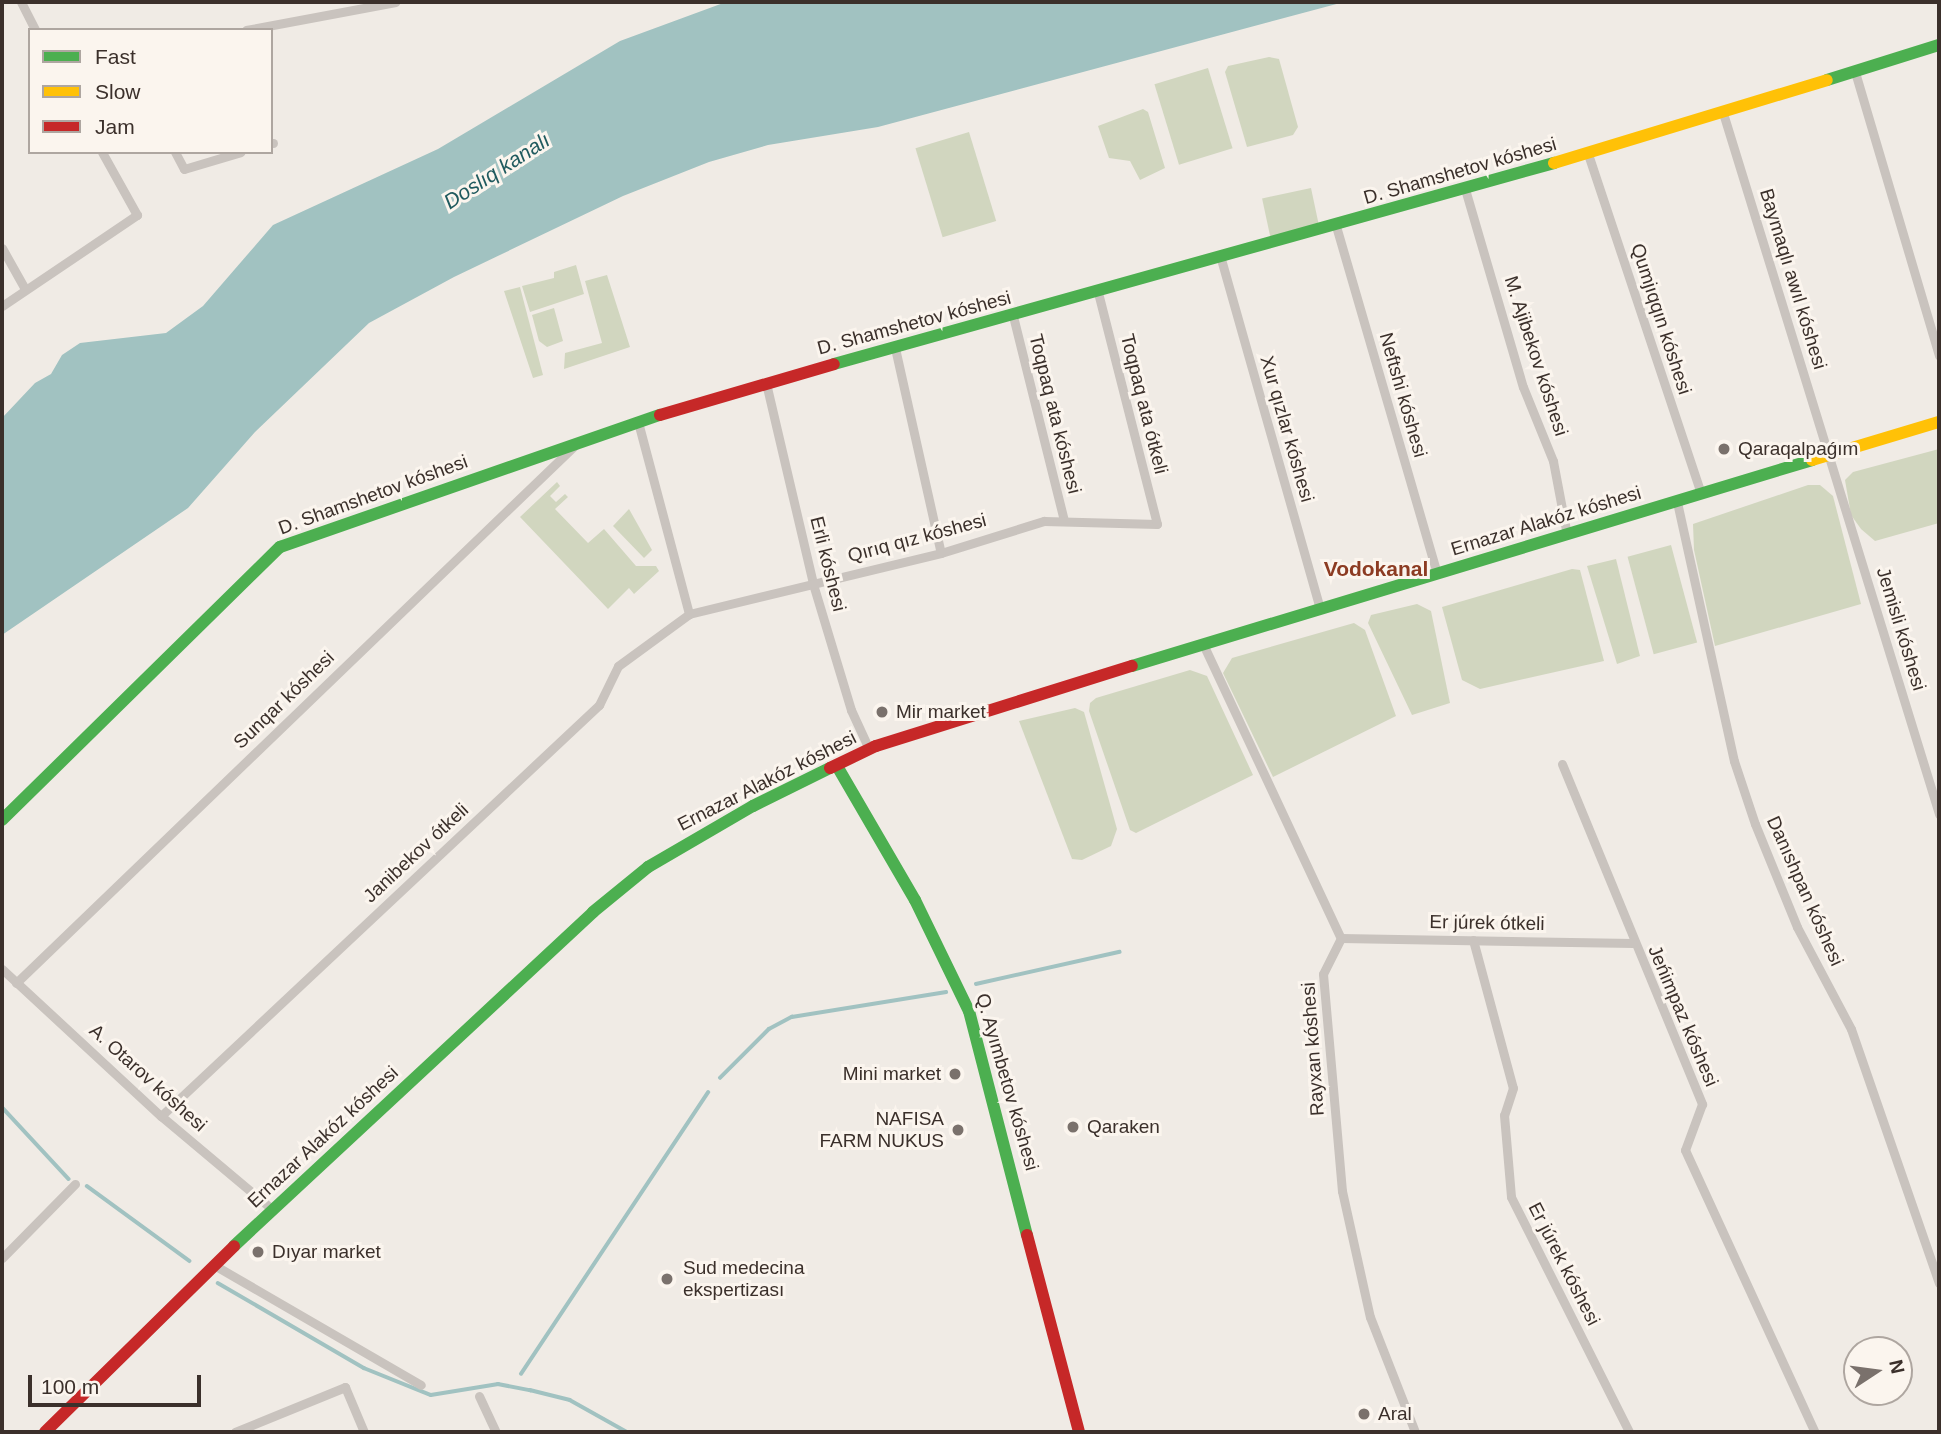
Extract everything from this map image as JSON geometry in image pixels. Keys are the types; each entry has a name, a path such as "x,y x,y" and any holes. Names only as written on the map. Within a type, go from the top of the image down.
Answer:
{"street":[{"path":"21,2 34,28"},
{"path":"257,28 395,2"},
{"name":"D. Shamshetov kóshesi","path":"2,820 280,547 638,422 766,383 1221,259 1588,154 1939,45"},
{"path":"1855,72 1939,356"},
{"name":"Baymaqlı awıl kóshesi","path":"1723,113 1829,455"},
{"path":"2,306 137,215 103,154"},
{"path":"176,154 184,169 234,154"},
{"name":"Qumjıqqın kóshesi","path":"1588,154 1701,494"},
{"name":"M. Ajibekov kóshesi","path":"1465,189 1523,387 1553,461 1567,535"},
{"name":"Neftshi kóshesi","path":"1336,226 1437,573"},
{"path":"2,248 25,289"},
{"name":"Xur qızlar kóshesi","path":"1221,259 1320,608"},
{"name":"Toqpaq ata ótkeli","path":"1098,293 1157,524"},
{"name":"Toqpaq ata kóshesi","path":"1013,316 1064,521"},
{"path":"895,348 941,552"},
{"name":"Erli kóshesi","path":"766,383 813,584 850,710 869,750"},
{"path":"638,422 689,614"},
{"name":"Ernazar Alakóz kóshesi","path":"45,1432 214,1265 552,948 648,867 753,806 869,750 1320,608 1939,422"},
{"name":"Sunqar kóshesi","path":"16,983 577,443"},
{"name":"Jemisli kóshesi","path":"1829,455 1939,814"},
{"name":"Danıshpan kóshesi","path":"1677,502 1734,761 1755,824 1797,927 1851,1029 1939,1283"},
{"name":"Qırıq qız kóshesi","path":"689,614 941,552 1044,521 1157,524"},
{"name":"Janibekov ótkeli","path":"161,1116 599,705 618,666 689,614"},
{"path":"1203,644 1341,938"},
{"name":"Jeńimpaz kóshesi","path":"1562,764 1633,943 1702,1104 1685,1150 1815,1432"},
{"name":"Q. Ayımbetov kóshesi","path":"838,766 915,900 969,1011 1079,1432"},
{"name":"Er júrek ótkeli","path":"1341,938 1633,943"},
{"name":"Rayxan kóshesi","path":"1341,938 1324,974 1342,1191 1370,1317 1415,1432"},
{"name":"Er júrek kóshesi","path":"1473,940 1513,1088 1504,1115 1511,1197 1629,1432"},
{"name":"A. Otarov kóshesi","path":"2,969 161,1116 274,1210"},
{"path":"2,1258 75,1185"},
{"path":"214,1265 421,1385"},
{"path":"235,1432 345,1387 364,1432"},
{"path":"479,1396 496,1432"}],"green space":[{"path":"1269,57 1279,59 1298,127 1293,135 1247,147 1225,72 1228,66"},
{"path":"1208,68 1233,148 1179,165 1154,84"},
{"path":"1143,109 1148,112 1165,168 1140,180 1130,161 1109,158 1098,126"},
{"path":"969,132 996,221 943,237 915,148"},
{"path":"1311,188 1319,226 1270,237 1262,198"},
{"path":"576,265 584,294 530,312 522,286 554,278 554,272"},
{"path":"607,275 630,347 564,369 565,353 602,343 585,281"},
{"path":"520,287 543,375 533,378 504,291"},
{"path":"554,308 563,341 547,347 539,341 532,315"},
{"path":"1939,449 1939,523 1875,541 1861,529 1851,515 1845,480 1853,472"},
{"path":"557,482 560,486 550,496 556,502 565,494 568,497 555,509 588,543 604,529 636,566 656,566 659,571 634,594 629,588 608,609 520,517"},
{"path":"1808,485 1820,485 1833,496 1861,604 1715,646 1694,550 1693,524"},
{"path":"629,509 652,550 644,558 613,526"},
{"path":"1671,545 1697,643 1654,654 1628,557"},
{"path":"1616,559 1640,656 1617,664 1587,566"},
{"path":"1572,569 1580,570 1604,661 1480,689 1462,680 1442,607"},
{"path":"1417,604 1431,611 1450,703 1412,715 1368,623 1371,615"},
{"path":"1354,623 1365,630 1396,716 1273,777 1223,673 1232,658"},
{"path":"1190,670 1207,676 1253,775 1136,833 1130,830 1089,711 1090,703 1096,698"},
{"path":"1075,708 1084,712 1117,829 1111,846 1082,860 1072,859 1019,721"}],"water":[{"name":"Doslıq kanalı","path":"726,2 1344,2 878,127 768,145 709,162 623,196 454,277 369,323 255,432 188,508 2,635 2,418 35,383 51,374 62,355 80,343 166,333 203,306 273,225 438,149 620,41"}],"waterway":[{"path":"976,984 1119,952"},
{"path":"720,1078 769,1029 792,1017 946,992"},
{"path":"521,1374 708,1093"},
{"path":"2,1107 69,1179"},
{"path":"87,1186 190,1261"},
{"path":"218,1283 364,1368 431,1395 498,1384 530,1390 570,1400 627,1432"}],"traffic: fast":[{"path":"1827,80 1939,45"},
{"path":"834,364 1554,163"},
{"path":"2,820 280,547 660,415"},
{"path":"1132,666 1812,460"},
{"path":"837,766 915,900 969,1011 1027,1235"},
{"path":"234,1246 593,912 648,867 753,806 830,768"}],"traffic: slow":[{"path":"1554,163 1827,80"},
{"path":"1812,460 1939,422"}],"traffic: jam":[{"path":"660,415 834,364"},
{"path":"830,768 876,746 1132,666"},
{"path":"1027,1235 1079,1432"},
{"path":"45,1432 234,1246"}],"place":[{"name":"Qaraqalpaǵım","path":"1724,449"},
{"name":"Mir market","path":"882,712"},
{"name":"Mini market","path":"955,1074"},
{"name":"Qaraken","path":"1073,1127"},
{"name":"NAFISA FARM NUKUS","path":"958,1130"},
{"name":"Dıyar market","path":"258,1252"},
{"name":"Sud medecina ekspertizası","path":"667,1279"},
{"name":"Aral","path":"1364,1414"}],"district":[{"name":"Vodokanal","path":"1376,569"}]}
